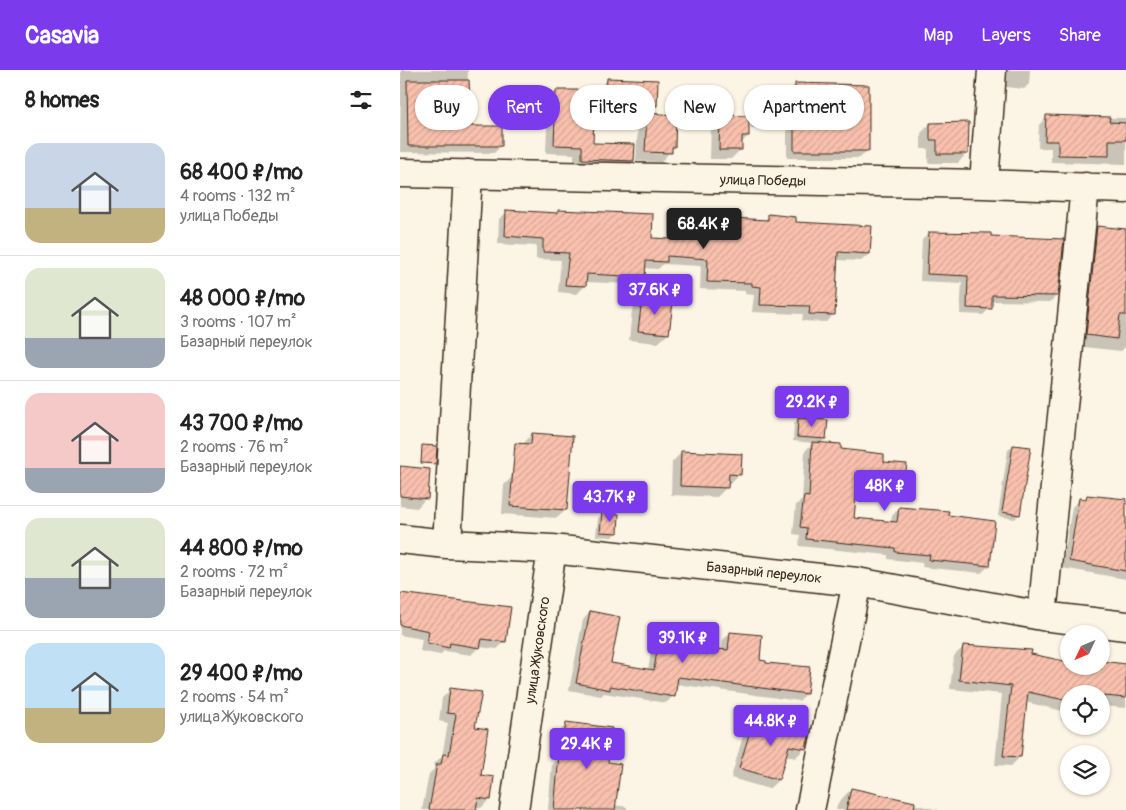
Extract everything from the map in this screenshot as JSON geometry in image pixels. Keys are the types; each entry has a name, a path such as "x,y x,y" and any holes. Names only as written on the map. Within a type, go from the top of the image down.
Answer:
{"street":[{"path":"984,184 992,70"},
{"name":"улица Победы","path":"400,173 984,184 1126,189"},
{"path":"447,544 468,174"},
{"path":"1042,616 1085,188"},
{"name":"Базарный переулок","path":"400,539 447,544 552,549 857,582 1042,616 1126,626"},
{"name":"улица Жуковского","path":"514,810 552,549"},
{"path":"810,810 857,582"}],"building":[{"path":"607,78 658,80 657,106 655,106 655,85 607,85"},
{"path":"407,80 469,80 469,85 415,85 415,130 478,130 478,126 488,126 488,130 502,130 502,146 408,146"},
{"path":"795,83 869,85 869,151 794,151 794,130 864,130 864,85 795,85"},
{"path":"560,90 570,90 570,130 593,130 593,143 635,144 634,161 582,159 582,146 554,145 555,130 560,130"},
{"path":"655,114 665,114 665,130 676,130 675,147 672,147 672,153 645,152 646,130 655,130"},
{"path":"734,115 744,116 744,130 749,130 749,136 742,136 742,150 719,150 720,130 734,130"},
{"path":"1046,115 1110,117 1109,122 1126,123 1126,140 1109,140 1109,156 1058,155 1058,141 1045,141"},
{"path":"969,122 968,154 937,154 937,140 930,140 930,123"},
{"path":"506,210 558,213 558,210 653,214 652,238 693,240 694,216 768,220 768,214 796,217 796,222 872,226 870,254 838,252 835,315 809,314 810,306 760,305 761,287 752,286 752,283 707,282 708,259 667,256 667,262 646,261 645,277 587,274 586,286 565,285 569,253 543,252 543,239 505,236"},
{"path":"1097,226 1126,229 1126,315 1120,315 1117,339 1086,335"},
{"path":"929,232 991,233 991,236 1064,239 1058,296 992,295 992,309 967,308 968,276 927,274"},
{"path":"642,299 673,302 669,334 638,331"},
{"path":"798,418 828,420 826,439 797,437"},
{"path":"532,433 573,436 567,510 510,506 515,443 531,444"},
{"path":"812,442 841,444 841,449 884,454 884,462 907,464 904,483 858,478 854,518 897,522 899,507 949,511 948,515 995,521 990,566 929,560 930,555 895,552 895,548 806,539 807,528 800,527 804,496 809,497"},
{"path":"422,445 437,446 436,464 421,463"},
{"path":"1013,445 1031,447 1020,515 1002,512"},
{"path":"681,451 742,454 741,475 729,474 728,488 680,486"},
{"path":"400,466 430,469 428,499 400,496"},
{"path":"1087,495 1126,499 1126,571 1069,561 1079,498 1086,499"},
{"path":"602,512 619,514 618,533 600,532"},
{"path":"400,593 511,607 506,642 482,639 480,648 450,643 449,648 427,643 429,631 400,625"},
{"path":"590,611 620,617 611,663 654,670 658,644 728,650 730,632 762,635 760,660 766,661 766,663 810,667 807,694 678,677 675,697 610,686 610,690 576,683"},
{"path":"963,645 1032,650 1031,654 1060,660 1060,675 1110,675 1110,662 1126,664 1126,698 1110,697 1110,685 1060,685 1060,699 1028,692 1021,757 1003,756 1011,686 959,680"},
{"path":"450,688 482,692 475,727 488,729 481,775 494,777 491,800 478,798 476,810 429,810 437,764 441,764 443,754 449,755 456,714 447,713"},
{"path":"754,718 810,731 806,749 789,746 779,780 739,768"},
{"path":"566,722 612,728 608,762 621,764 615,810 554,810 559,755 562,755"},
{"path":"851,788 915,802 914,810 846,810"}]}
